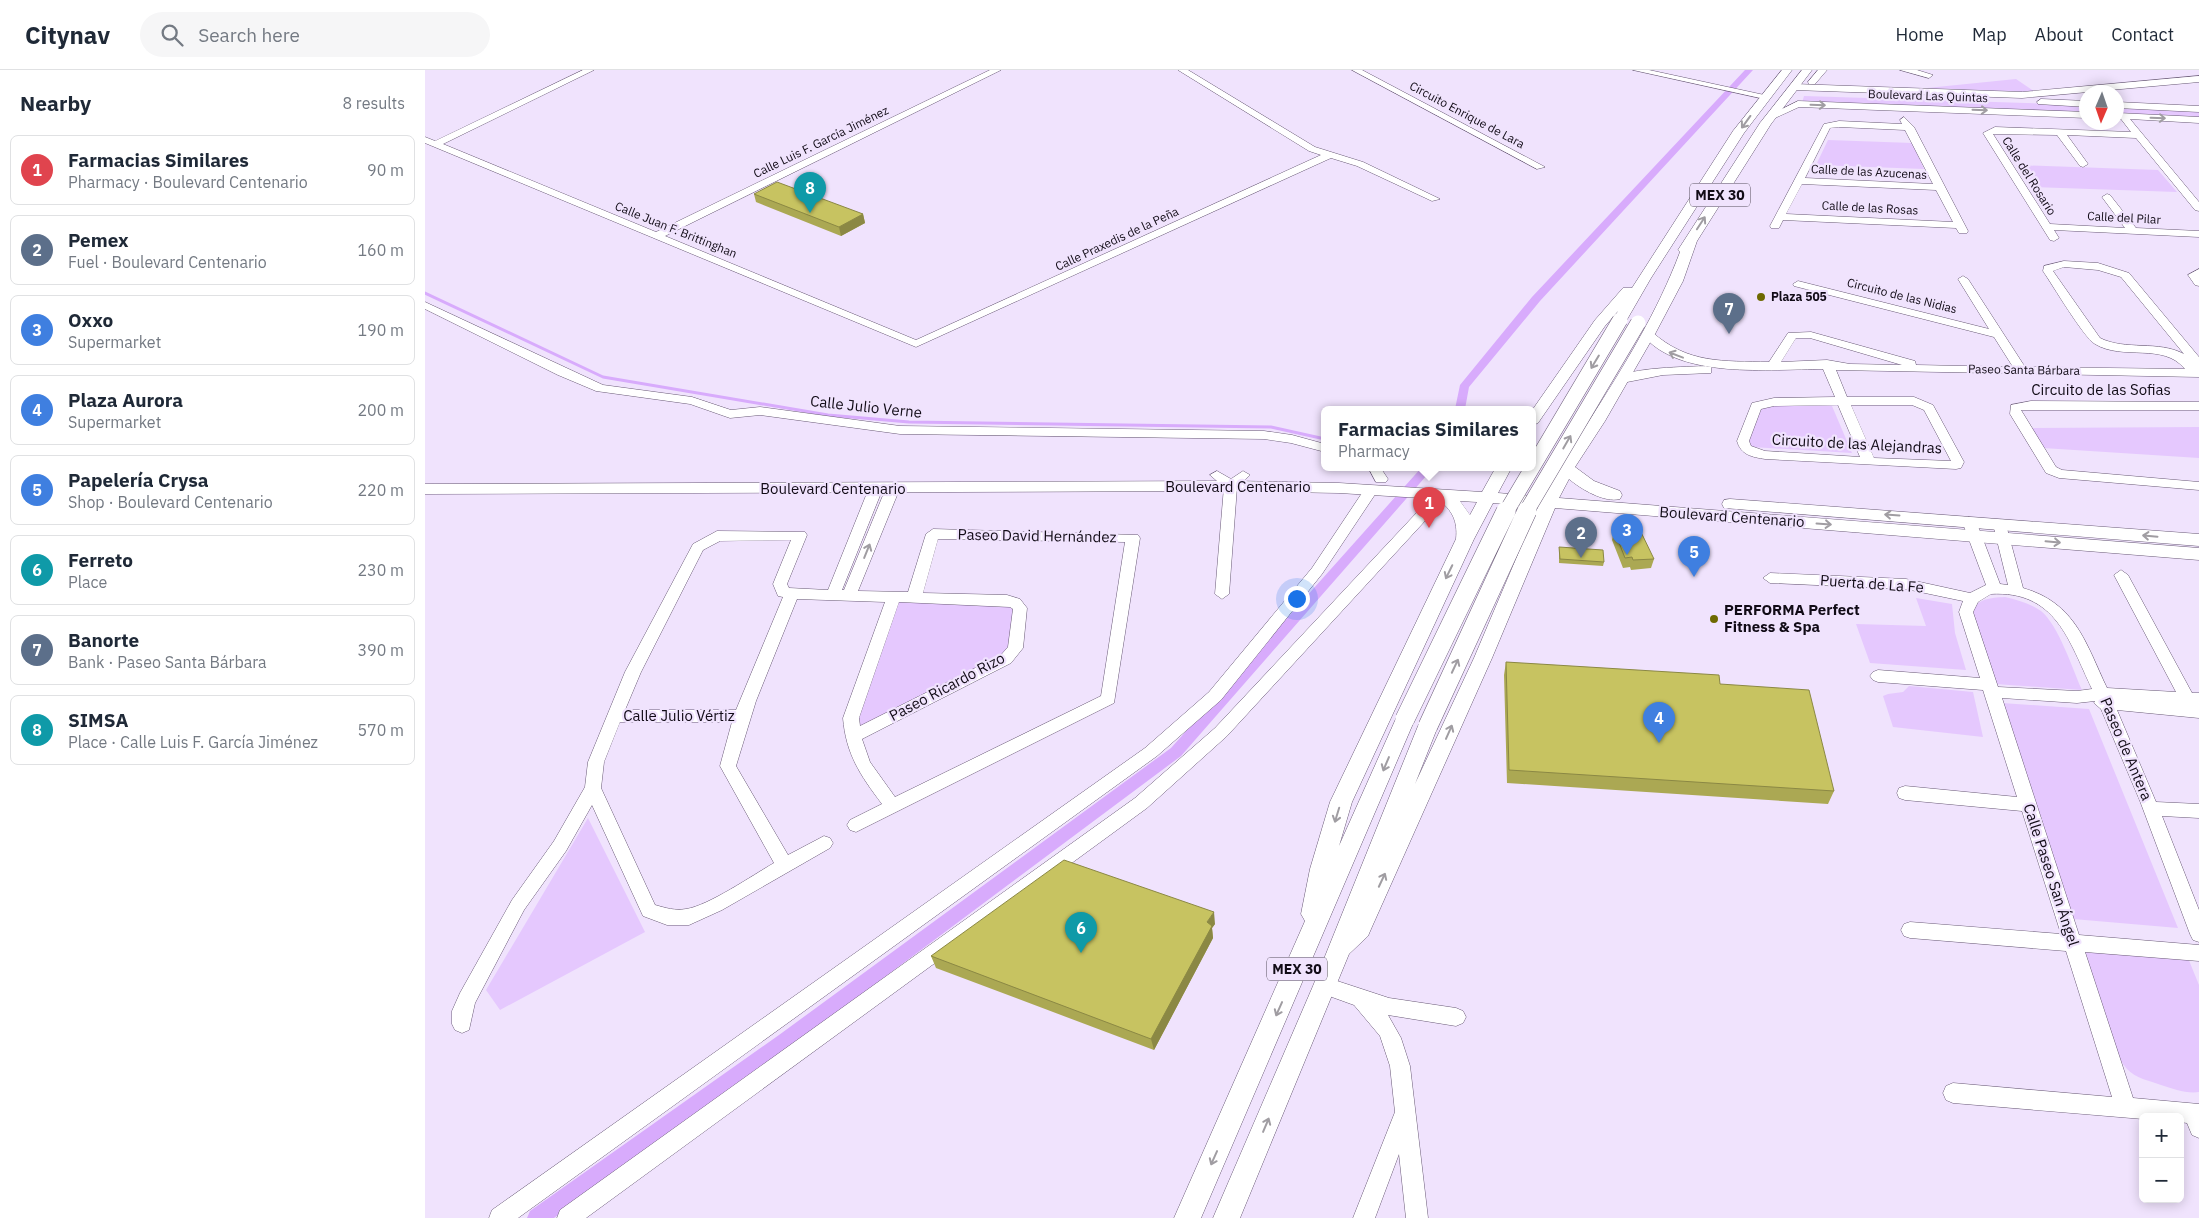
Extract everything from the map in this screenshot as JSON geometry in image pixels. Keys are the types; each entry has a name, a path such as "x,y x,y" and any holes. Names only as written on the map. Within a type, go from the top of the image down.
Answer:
{"main road":[{"name":"MEX 30","path":"1536,462 1644,278 1739,131 1787,70"},
{"name":"MEX 30","path":"1226,1218 1325,986 1428,726 1525,514 1691,240 1772,116 1797,88 1807,70"},
{"path":"1338,950 1360,930 1483,658 1531,539 1568,465 1622,379 1644,320 1676,281 1691,240"},
{"path":"1536,416 1605,317 1631,288 1644,278"},
{"path":"1536,464 1548,466 1568,465"},
{"path":"1568,465 1575,478 1585,484 1614,495"},
{"path":"1307,946 1321,869 1341,802 1468,533 1502,471"},
{"name":"MEX 30","path":"1187,1218 1405,719 1505,514 1530,471"},
{"name":"Boulevard Centenario","path":"425,489 452,483 982,477 1217,475 1237,481"},
{"path":"1031,487 1090,483 1109,476"},
{"path":"877,488 890,483 982,477"},
{"name":"Boulevard Centenario","path":"425,478 452,483 877,488 1031,487 1237,481 1381,481 1438,490 1552,496 1971,528"},
{"path":"1438,490 1462,515 1468,533"},
{"name":"Boulevard Centenario","path":"1552,496 1614,495 2002,531 2199,554"},
{"path":"1468,533 1489,524 1510,526 1522,531 1531,539"},
{"name":"Boulevard Centenario","path":"2002,531 2199,540"}],"street":[{"path":"430,142 590,70"},
{"name":"Calle Luis F. García Jiménez","path":"657,236 997,70"},
{"path":"1182,70 1312,149 1360,164 1435,199"},
{"name":"Circuito Enrique de Lara","path":"1356,70 1540,167"},
{"path":"1637,70 1765,96"},
{"path":"1797,88 1812,82 1823,70"},
{"path":"1905,70 1929,75"},
{"path":"1797,88 1830,86 2022,95 2199,79"},
{"path":"1812,82 1830,86"},
{"path":"2127,86 2190,89"},
{"path":"1797,88 1798,104"},
{"name":"Boulevard Las Quintas","path":"1797,88 1908,97 2079,104"},
{"path":"1917,91 1894,107 1909,127 1940,187"},
{"path":"2010,101 2016,112"},
{"name":"Boulevard Las Quintas","path":"1772,116 1798,104 2079,115"},
{"path":"2124,105 2199,109"},
{"path":"2124,116 2199,120"},
{"path":"2124,120 2199,208"},
{"path":"1797,181 1823,130 1827,126 1839,124 1909,127"},
{"name":"Calle del Rosario","path":"2053,238 1988,133 1995,130 2060,132"},
{"path":"2060,132 2138,135"},
{"path":"2060,132 2083,164"},
{"name":"Calle Juan F. Brittinghan","path":"430,142 916,344"},
{"name":"Calle Praxedis de la Peña","path":"916,344 1329,155"},
{"name":"Calle de las Azucenas","path":"1797,181 1940,187"},
{"name":"Calle de las Rosas","path":"1797,181 1777,221 1961,228 1940,187"},
{"path":"2107,197 2133,231"},
{"name":"Calle del Pilar","path":"2047,227 2199,234"},
{"path":"2063,265 2118,270 2125,275 2197,370 2171,352 2109,347 2096,340 2048,271 2048,268 2063,265"},
{"path":"2199,272 2193,276 2199,283"},
{"name":"Circuito de las Nidias","path":"1963,279 2021,370"},
{"name":"Circuito de las Nidias","path":"1798,284 1999,335"},
{"name":"Calle Julio Verne","path":"425,305 562,372 600,388 692,401 730,414 760,411 900,430 1264,435 1292,439 1321,447"},
{"name":"Paseo Santa Bárbara","path":"1644,320 1656,354 1697,361 1828,368"},
{"path":"1774,364 1792,335 1799,334 1811,335 1930,369"},
{"path":"1646,374 1656,354"},
{"path":"1828,368 1869,462"},
{"name":"Paseo Santa Bárbara","path":"1622,379 1646,374 1695,370 1828,368 2197,370"},
{"name":"Circuito de las Alejandras","path":"1914,401 1929,408 1957,462 1956,464 1945,466 1869,462 1765,455 1753,453 1745,448 1743,441 1756,406 1774,402 1914,401"},
{"name":"Circuito de las Sofias","path":"2199,406 2031,405 2015,408 2016,414 2051,470 2059,474 2199,486"},
{"path":"1223,594 1237,481"},
{"path":"499,1218 1151,752 1215,696 1317,571 1381,481"},
{"path":"833,595 877,488"},
{"path":"849,596 893,488"},
{"path":"568,1218 1141,803 1221,732 1438,490"},
{"path":"1971,528 1995,589"},
{"path":"1972,598 1985,590 2017,591 2002,531"},
{"path":"462,1024 463,1011 467,1000 518,905 560,846 593,788 596,762 633,672 657,622 698,547 705,541 729,534 800,535 780,584 783,592 792,594 914,597"},
{"name":"Paseo David Hernández","path":"856,825 1107,699 1133,538 933,534 914,597"},
{"path":"2121,575 2195,705"},
{"name":"Puerta de La Fe","path":"1770,578 1906,584 1972,598"},
{"name":"Paseo de Antera","path":"2017,591 2039,598 2063,616 2105,699 2151,808 2199,934"},
{"path":"785,866 728,766 732,746 743,716 792,594"},
{"path":"893,807 858,760 852,737 851,718 895,597"},
{"name":"Paseo Ricardo Rizo","path":"852,737 1006,659 1015,648 1020,608 1015,603 1007,600 914,597"},
{"name":"Calle Paseo San Ángel","path":"1972,598 1966,612 2127,1108"},
{"path":"1878,676 2077,697 2195,705"},
{"name":"Calle Julio Vértiz","path":"615,716 743,716"},
{"path":"593,788 649,910 667,917 689,917 715,905 824,843"},
{"path":"1905,793 2029,805"},
{"path":"2151,808 2199,811"},
{"path":"1909,930 2199,953"},
{"path":"1325,986 1362,1001 1393,1010 1456,1018"},
{"path":"1362,1001 1377,1013 1388,1029 1396,1046 1400,1066 1417,1218"},
{"path":"1953,1094 2127,1108 2197,1118"},
{"path":"1363,1218 1405,1110"}],"shaded area":[{"path":"2016,79 2035,92 1927,88"},
{"path":"1804,96 2079,105 2079,114 1802,103"},
{"path":"2124,106 2199,109 2199,118 2124,115"},
{"path":"1828,140 1912,143 1924,169 1816,165"},
{"path":"2016,165 2158,170 2177,192 2031,187"},
{"path":"1768,405 1832,406 1852,453 1752,447 1748,441 1761,410"},
{"path":"2199,427 2199,458 2043,448 2030,428"},
{"path":"2005,597 2032,606 2048,618 2065,648 2082,690 1995,684 1973,615 1976,605 1980,602"},
{"path":"1916,598 1952,604 1955,633 1966,670 1870,663 1856,624 1926,626"},
{"path":"898,601 1005,604 1016,612 1009,645 1002,657 855,731 856,717"},
{"path":"1909,686 1973,692 1983,737 1893,727 1883,696 1903,692"},
{"path":"2002,703 2089,709 2178,928 2073,919"},
{"path":"588,818 645,932 500,1010 486,990"},
{"path":"2085,949 2188,958 2199,985 2199,1092 2185,1092 2148,1081 2127,1069 2119,1058 2106,1028"}],"building":[{"path":"777,182 863,214 839,227 754,194"},
{"path":"1639,528 1654,559 1633,560 1632,557 1625,558 1614,530"},
{"path":"1559,547 1603,550 1604,562 1560,559"},
{"path":"1506,662 1719,675 1720,684 1809,690 1834,791 1509,770"},
{"path":"1064,860 1214,912 1207,922 1212,926 1151,1039 931,956"}],"waterway":[{"path":"1461,406 1464,387 1536,299 1749,70"},
{"path":"425,293 603,377 828,415 909,422 1271,427 1321,438"},
{"path":"537,1218 785,1041 1176,752 1424,471"}],"place":[{"name":"SIMSA","path":"810,213"},
{"name":"Plaza 505","path":"1761,297"},
{"name":"Banorte","path":"1729,334"},
{"name":"Farmacias Similares","path":"1429,528"},
{"name":"Oxxo","path":"1627,555"},
{"name":"Pemex","path":"1581,558"},
{"name":"Papelería Crysa","path":"1694,577"},
{"name":"PERFORMA Perfect Fitness & Spa","path":"1714,619"},
{"name":"Plaza Aurora","path":"1659,743"},
{"name":"Ferreto","path":"1081,953"}]}
